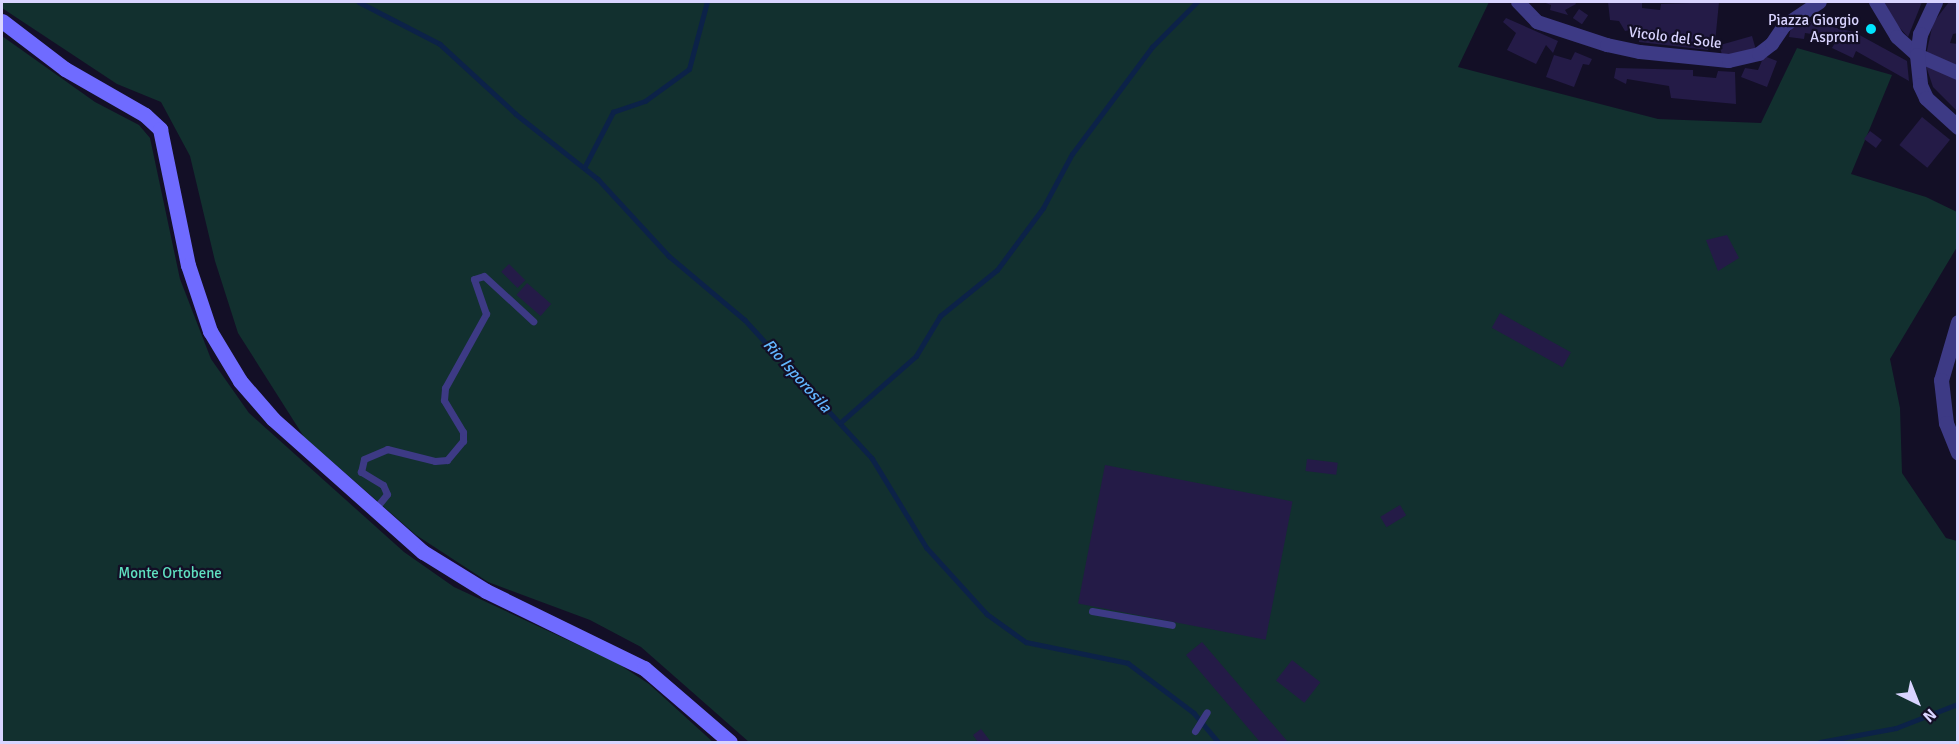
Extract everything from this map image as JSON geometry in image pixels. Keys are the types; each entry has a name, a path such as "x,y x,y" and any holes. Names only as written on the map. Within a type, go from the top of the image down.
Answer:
{"main road":[{"path":"2,21 65,69 145,115 160,129 188,265 210,331 240,381 273,419 374,511 423,552 486,591 644,668 730,742"}],"street":[{"name":"Vicolo del Sole","path":"1518,2 1537,22 1607,45 1640,52 1729,61 1759,54 1772,44 1784,26 1815,3"},
{"path":"1875,2 1897,38 1917,55 1958,73"},
{"path":"1935,2 1920,34 1917,55 1926,99 1958,127"},
{"path":"1958,322 1941,380 1946,423 1958,453"}],"lane":[{"path":"374,511 387,494 383,485 361,472 364,459 387,449 435,461 447,460 463,441 463,432 444,400 445,388 486,315 474,279 484,276 532,321"},
{"path":"1092,611 1172,625"},
{"path":"1195,731 1207,712"}],"green space":[{"path":"2,2 1489,2 1458,67 1658,119 1761,123 1797,48 1892,75 1851,174 1926,197 1957,212 1957,247 1890,359 1900,408 1902,473 1946,538 1957,541 1957,742 749,742 641,647 590,620 488,582 416,535 304,437 238,333 215,261 190,156 161,102 117,84 2,8"},
{"name":"Monte Ortobene","path":"2,36 95,102 139,125 150,138 180,279 211,359 249,413 404,552 454,587 617,663 649,684 713,742 2,742"}],"building":[{"path":"1543,2 1575,2 1576,4 1565,10 1568,15 1550,10 1551,5"},
{"path":"1608,2 1642,2 1642,8 1660,10 1661,4 1719,2 1715,43 1710,42 1708,50 1639,42 1639,28 1625,31 1619,21 1610,20"},
{"path":"1884,2 1922,2 1908,37 1891,18"},
{"path":"1949,2 1958,2 1958,33 1953,34 1950,43 1958,44 1958,69 1926,55 1933,23"},
{"path":"1579,9 1588,15 1582,24 1573,18"},
{"path":"1506,18 1558,41 1553,53 1546,45 1536,64 1507,50 1516,33 1503,22"},
{"path":"1807,21 1854,32 1907,61 1909,81 1856,51 1853,58 1832,48 1836,41 1825,36 1805,33 1804,39 1789,37 1791,27"},
{"path":"1752,36 1756,50 1723,60 1719,45"},
{"path":"1575,52 1592,59 1589,65 1583,64 1574,87 1546,77 1554,55 1571,60"},
{"path":"1764,56 1777,61 1767,87 1741,77 1745,68 1758,70"},
{"path":"1926,66 1958,79 1958,112 1933,87"},
{"path":"1616,68 1693,70 1693,76 1716,78 1718,71 1735,72 1736,104 1671,98 1669,86 1627,79 1626,84 1614,78"},
{"path":"1922,117 1950,140 1927,168 1899,145"},
{"path":"1870,131 1882,140 1876,148 1864,139"},
{"path":"1727,235 1739,258 1718,271 1706,240"},
{"path":"509,264 525,280 517,288 501,272"},
{"path":"527,283 551,304 541,316 517,295"},
{"path":"1500,313 1571,352 1563,367 1492,328"},
{"path":"1307,459 1338,463 1336,475 1306,471"},
{"path":"1105,465 1292,501 1266,640 1078,603"},
{"path":"1400,505 1406,515 1386,527 1380,517"},
{"path":"1202,642 1288,742 1260,742 1186,655"},
{"path":"1292,660 1320,682 1304,703 1276,680"},
{"path":"981,729 991,742 978,742 973,735"}],"waterway":[{"name":"Rio Isporosila","path":"359,2 440,44 516,114 598,179 669,256 745,320 872,458 927,548 987,614 1026,642 1128,663 1194,713 1218,742"},
{"path":"584,168 613,112 645,101 689,69 707,2"},
{"path":"840,423 916,356 940,316 997,270 1043,208 1072,154 1152,47 1197,2"},
{"path":"1820,742 1896,728 1958,704"}],"place":[{"name":"Piazza Giorgio Asproni","path":"1871,29"}]}
